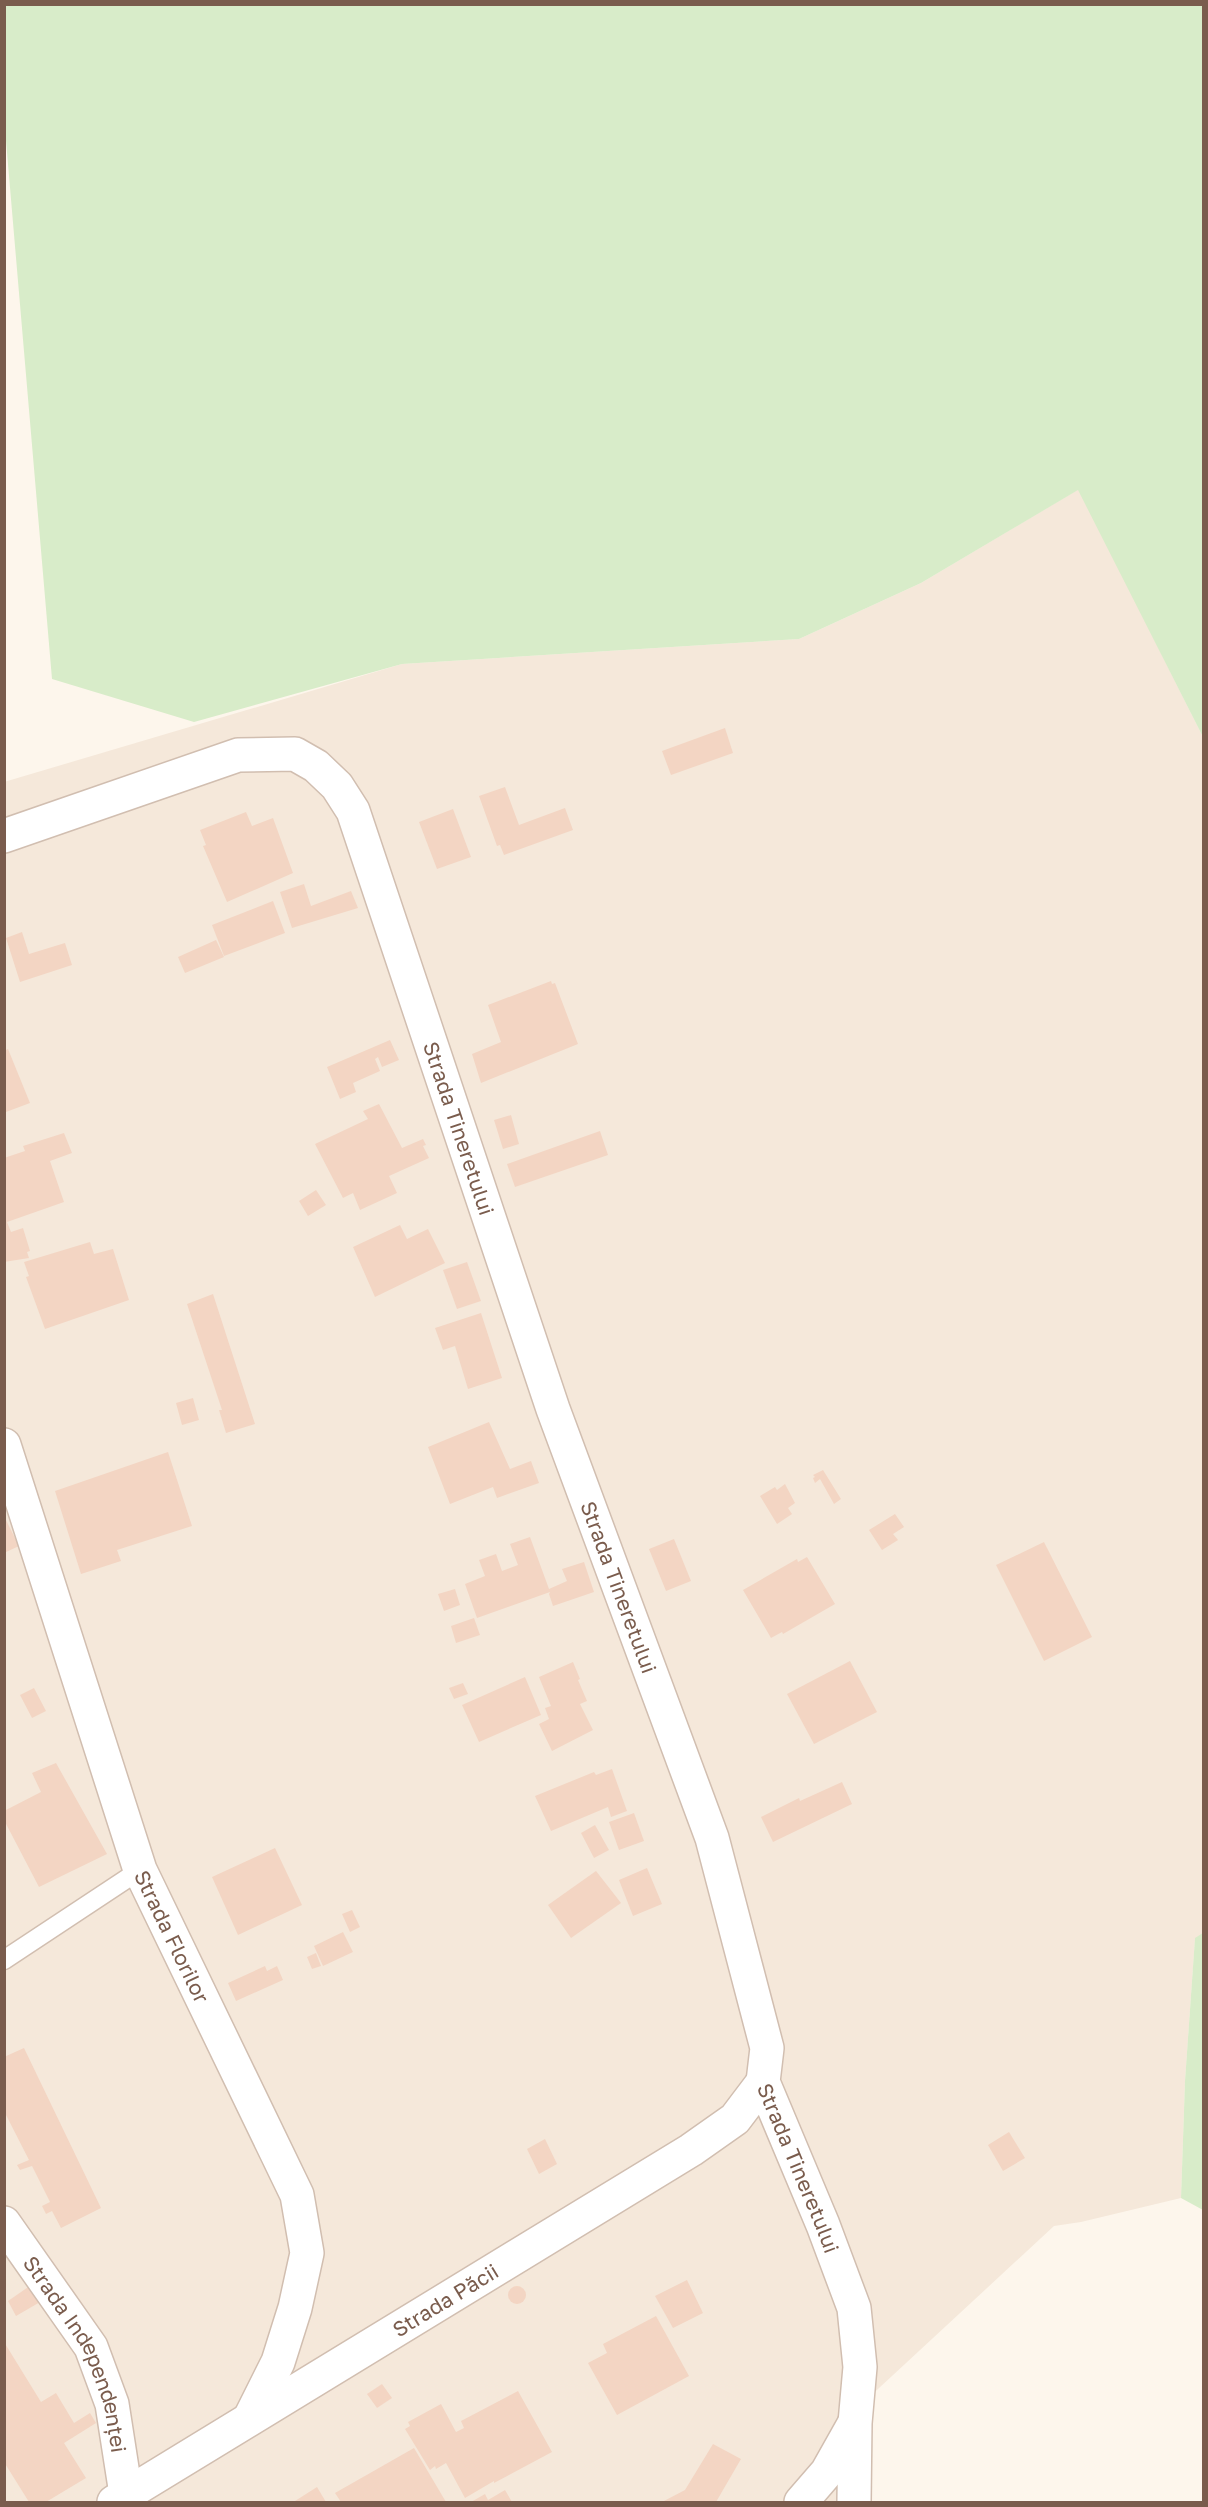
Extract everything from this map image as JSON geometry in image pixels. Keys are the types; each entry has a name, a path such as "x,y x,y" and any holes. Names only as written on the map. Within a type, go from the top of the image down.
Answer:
{"street":[{"name":"Strada Tineretului","path":"4,836 238,755 295,754 316,766 337,786 353,811 553,1409 712,1838 767,2048 764,2082 823,2225 854,2308 860,2367 855,2423 854,2502"},
{"name":"Strada Florilor","path":"4,1445 140,1870 297,2195 307,2253 295,2308 278,2362 249,2418"},
{"name":"Strada Păcii","path":"120,2498 692,2150 735,2119 764,2082"},
{"name":"Strada Independenței","path":"4,2223 91,2347 112,2404 120,2498"},
{"path":"801,2502 827,2472 855,2423"}],"lane":[{"path":"4,1960 140,1870"}],"shaded area":[{"path":"1079,489 1203,737 1204,1933 1195,1939 1185,2081 1181,2198 1081,2222 1054,2226 865,2401 858,2482 873,2502 824,2502 820,2497 814,2502 5,2502 4,782 402,664 799,639 921,583"}],"green space":[{"path":"4,5 1203,5 1203,737 1078,490 921,583 799,639 402,664 194,722 52,679 5,129"},
{"path":"1203,1933 1203,2210 1181,2198 1185,2081 1195,1938"}],"building":[{"path":"725,728 733,753 671,775 662,751"},
{"path":"505,787 519,825 565,808 573,830 504,855 500,845 497,846 479,796"},
{"path":"453,809 471,857 437,869 419,822"},
{"path":"246,812 252,826 273,818 293,873 227,902 203,846 206,845 200,830"},
{"path":"304,884 311,906 351,891 358,908 292,928 280,892"},
{"path":"273,901 285,933 224,956 212,925"},
{"path":"22,932 29,954 65,943 72,965 20,982 6,938"},
{"path":"216,940 224,957 185,973 178,957"},
{"path":"551,981 552,984 555,983 578,1044 481,1083 472,1054 501,1042 488,1005"},
{"path":"390,1040 399,1060 382,1067 378,1057 375,1059 380,1071 353,1083 356,1092 340,1099 327,1067"},
{"path":"8,1049 30,1103 6,1112 4,1051"},
{"path":"379,1104 402,1148 423,1139 426,1145 423,1146 429,1158 389,1176 397,1193 360,1210 353,1193 343,1198 315,1144 368,1119 363,1111"},
{"path":"511,1115 519,1144 503,1149 494,1120"},
{"path":"600,1131 608,1155 515,1187 507,1164"},
{"path":"64,1133 72,1153 50,1161 64,1202 7,1222 11,1232 23,1228 30,1251 27,1252 29,1258 4,1262 4,1158 25,1151 23,1146"},
{"path":"316,1190 326,1205 308,1216 299,1201"},
{"path":"400,1225 407,1239 428,1229 445,1263 375,1297 353,1247"},
{"path":"90,1242 94,1254 113,1249 129,1300 45,1329 26,1277 29,1276 24,1262"},
{"path":"467,1262 481,1301 457,1309 443,1270"},
{"path":"213,1294 255,1424 226,1433 219,1410 222,1410 187,1304"},
{"path":"481,1313 502,1378 468,1389 455,1346 443,1350 435,1328"},
{"path":"193,1398 199,1420 182,1425 176,1403"},
{"path":"489,1422 510,1469 531,1461 539,1483 497,1498 493,1487 450,1504 428,1447"},
{"path":"168,1452 192,1526 117,1550 121,1561 81,1574 55,1491"},
{"path":"823,1470 841,1499 834,1504 820,1479 815,1483 813,1478 815,1477 813,1475"},
{"path":"785,1484 795,1503 788,1508 792,1514 777,1524 760,1496 775,1487 777,1490"},
{"path":"895,1514 904,1527 893,1534 898,1540 882,1550 869,1530"},
{"path":"4,1516 19,1546 4,1553"},
{"path":"530,1537 549,1589 567,1581 562,1569 584,1562 594,1592 553,1606 550,1592 477,1618 465,1584 485,1576 479,1560 496,1554 502,1571 518,1565 510,1544"},
{"path":"674,1539 691,1581 666,1591 649,1549"},
{"path":"1044,1542 1092,1637 1044,1661 996,1565"},
{"path":"807,1557 835,1604 783,1634 782,1632 771,1638 743,1590 797,1559 798,1562"},
{"path":"455,1589 460,1605 444,1611 438,1594"},
{"path":"474,1618 480,1635 456,1643 451,1626"},
{"path":"850,1661 877,1712 814,1744 787,1694"},
{"path":"573,1662 587,1701 580,1704 593,1730 552,1751 539,1724 549,1719 545,1708 551,1706 539,1677"},
{"path":"525,1677 541,1715 479,1742 462,1705"},
{"path":"463,1683 468,1694 454,1699 449,1688"},
{"path":"34,1688 46,1711 32,1718 20,1695"},
{"path":"56,1763 107,1854 39,1887 4,1820 4,1811 41,1792 32,1773"},
{"path":"612,1769 627,1811 611,1817 608,1807 551,1831 535,1796 594,1772 596,1775"},
{"path":"842,1782 852,1804 773,1842 761,1817 799,1798 800,1801"},
{"path":"634,1813 644,1841 619,1850 609,1822"},
{"path":"595,1825 609,1850 594,1858 581,1833"},
{"path":"275,1848 302,1905 238,1935 212,1877"},
{"path":"647,1868 662,1904 633,1916 619,1880"},
{"path":"596,1871 621,1903 571,1938 548,1905"},
{"path":"352,1910 360,1927 350,1932 342,1914"},
{"path":"343,1932 353,1952 323,1966 314,1946"},
{"path":"316,1953 321,1966 312,1969 307,1957"},
{"path":"265,1966 267,1971 277,1966 283,1980 236,2001 228,1983"},
{"path":"24,2048 101,2208 61,2228 52,2211 46,2214 42,2206 50,2202 32,2166 20,2170 17,2165 29,2160 4,2111 4,2057"},
{"path":"1009,2132 1025,2158 1003,2171 988,2145"},
{"path":"545,2139 557,2164 539,2174 527,2149"},
{"path":"687,2280 703,2313 673,2328 655,2296"},
{"path":"37,2281 47,2298 16,2316 8,2301"},
{"path":"513,2286 521,2286 526,2291 524,2302 513,2304 508,2299 508,2291"},
{"path":"656,2316 689,2376 617,2415 588,2363 607,2353 603,2344"},
{"path":"4,2342 41,2402 56,2393 74,2423 90,2413 96,2423 64,2443 86,2478 46,2502 29,2502 4,2462"},
{"path":"382,2384 392,2398 377,2408 367,2394"},
{"path":"518,2391 552,2452 465,2498 446,2463 430,2470 405,2429 410,2426 408,2422 441,2404 456,2432 464,2428 461,2421"},
{"path":"713,2444 741,2459 716,2502 662,2502 685,2490"},
{"path":"414,2448 446,2502 341,2502 335,2493"},
{"path":"317,2487 326,2502 295,2501"},
{"path":"505,2490 512,2502 471,2502 485,2494 488,2500"}]}
